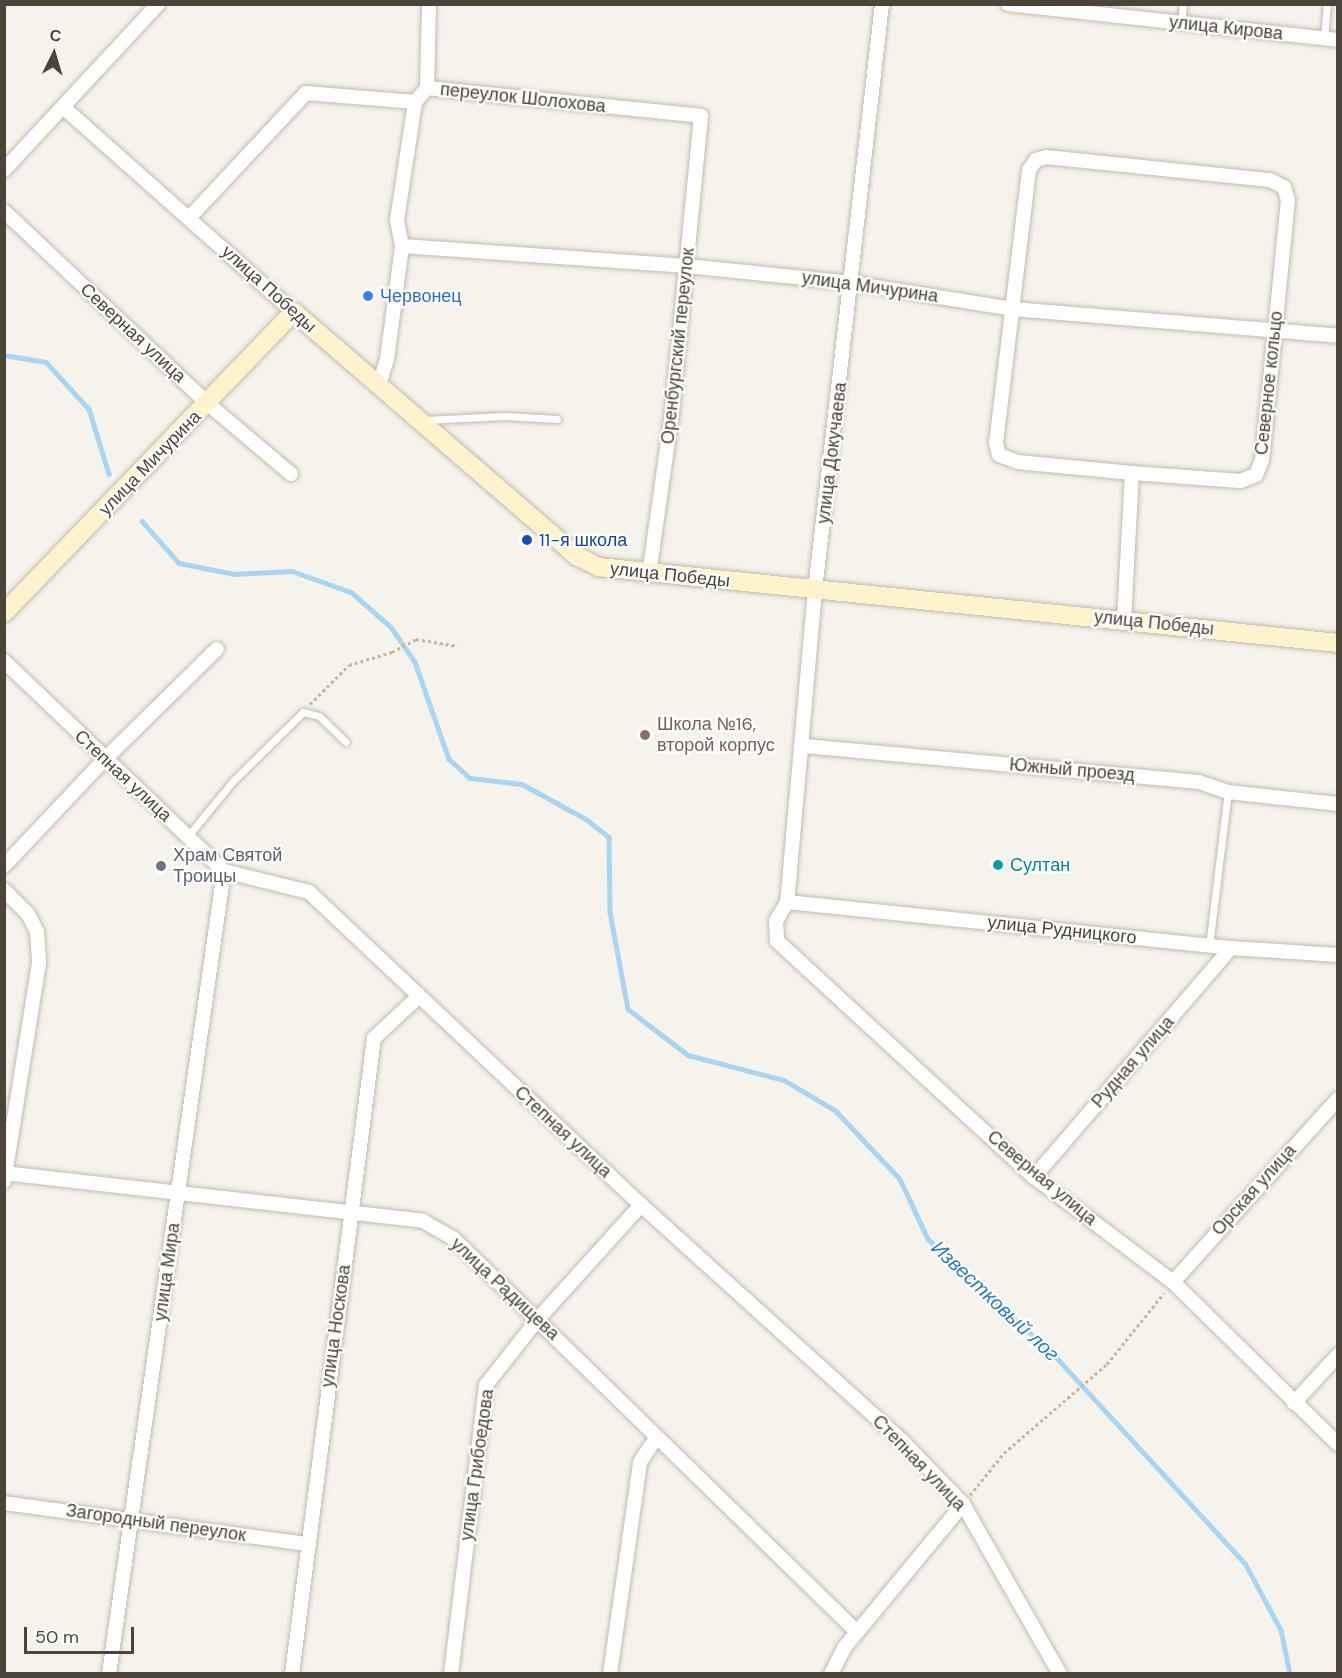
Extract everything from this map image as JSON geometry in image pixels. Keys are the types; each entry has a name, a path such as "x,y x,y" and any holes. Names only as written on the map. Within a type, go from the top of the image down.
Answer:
{"street":[{"path":"4,170 158,4"},
{"path":"427,88 429,4"},
{"name":"улица Докучаева","path":"787,902 804,746 815,590 852,283 882,4"},
{"name":"улица Кирова","path":"1008,4 1047,6 1331,39"},
{"name":"переулок Шолохова","path":"189,218 306,93 416,102 427,88 701,116"},
{"path":"380,385 387,359 402,246 397,220 416,102"},
{"name":"улица Победы","path":"63,107 418,421 577,556 599,567 649,575 1124,620 1338,643"},
{"name":"Оренбургский переулок","path":"649,575 671,420 701,116"},
{"name":"Северное кольцо","path":"1046,157 1270,180 1284,187 1288,200 1275,330 1262,460 1256,476 1240,480 1132,473 1018,462 999,455 996,443 1029,170 1036,160 1046,157"},
{"name":"Северная улица","path":"4,212 207,403 291,474"},
{"name":"улица Мичурина","path":"402,246 687,266 852,283 1013,309 1338,336"},
{"name":"улица Мичурина","path":"4,613 294,312"},
{"path":"1124,620 1132,473"},
{"path":"4,866 104,760 217,649"},
{"name":"Степная улица","path":"4,661 104,760 225,871 309,892 641,1205 904,1443 963,1504 1060,1674"},
{"name":"Южный проезд","path":"804,746 1199,782 1228,792 1338,804"},
{"name":"улица Мира","path":"109,1674 225,871"},
{"path":"4,890 28,914 37,932 39,963 5,1176"},
{"name":"Северная улица","path":"787,902 777,921 777,941 1035,1176 1173,1282 1338,1444"},
{"name":"улица Рудницкого","path":"787,902 1209,946 1338,955"},
{"name":"Рудная улица","path":"1035,1176 1231,948"},
{"name":"улица Носкова","path":"292,1674 374,1038 418,997"},
{"name":"Орская улица","path":"1173,1282 1338,1099"},
{"name":"улица Радищева","path":"5,1176 423,1221 453,1238 857,1632"},
{"name":"улица Грибоедова","path":"451,1674 486,1385 538,1319 641,1205"},
{"path":"1294,1402 1338,1355"},
{"path":"610,1674 640,1462 657,1437"},
{"name":"Загородный переулок","path":"4,1503 308,1544"},
{"path":"831,1674 857,1632 963,1504"}],"lane":[{"path":"1181,23 1183,4"},
{"path":"1327,4 1331,39"},
{"path":"418,421 506,416 557,419"},
{"path":"187,837 233,781 303,712 320,716 346,742"},
{"path":"1209,946 1228,792"}],"path":[{"path":"303,712 349,665 392,652 416,639 457,646"},
{"path":"963,1504 1004,1453 1061,1407 1107,1364 1173,1282"}],"waterway":[{"name":"Известковый лог","path":"4,355 46,362 89,409 109,474"},
{"name":"Известковый лог","path":"142,521 179,563 234,574 292,571 351,592 391,627 415,662 449,759 470,778 522,784 586,819 609,837 610,912 628,1009 688,1055 784,1080 836,1111 900,1179 928,1239 1055,1356 1245,1563 1281,1630 1290,1674"}],"place":[{"name":"Червонец","path":"368,296"},
{"name":"11-я школа","path":"527,540"},
{"name":"Школа №16, второй корпус","path":"645,735"},
{"name":"Султан","path":"998,865"},
{"name":"Храм Святой Троицы","path":"161,866"}]}
